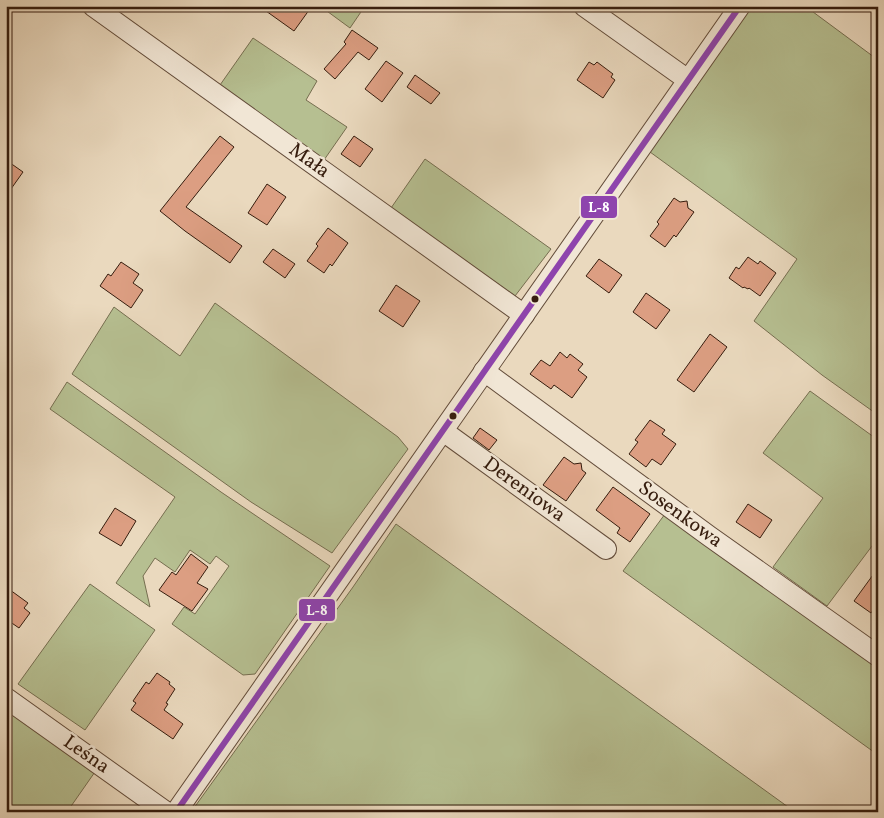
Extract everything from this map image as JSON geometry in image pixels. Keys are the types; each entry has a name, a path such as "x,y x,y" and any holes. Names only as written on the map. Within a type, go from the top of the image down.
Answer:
{"street":[{"name":"Mała","path":"93,6 524,315"},
{"path":"584,6 688,80"},
{"path":"176,812 740,6"},
{"name":"Sosenkowa","path":"484,371 717,542 878,656"},
{"name":"Dereniowa","path":"443,431 606,549"},
{"name":"Leśna","path":"6,698 166,812"}],"green space":[{"path":"320,6 365,6 350,28"},
{"path":"752,6 805,6 878,60 878,415 822,375 754,321 797,259 650,152"},
{"path":"253,38 317,81 306,100 347,127 324,160 220,85"},
{"path":"425,159 551,249 515,296 391,208"},
{"path":"215,303 398,437 408,449 332,553 251,502 72,374 114,307 180,356"},
{"path":"67,382 221,492 330,566 255,674 243,675 172,624 184,607 195,614 229,566 216,556 210,564 190,550 175,572 155,558 143,576 150,607 116,583 175,497 50,409"},
{"path":"810,391 878,440 878,538 827,606 773,567 823,498 763,453"},
{"path":"665,514 878,667 878,755 623,571"},
{"path":"396,524 795,812 191,812 353,587"},
{"path":"90,584 155,630 85,730 18,684"},
{"path":"6,706 97,769 67,812 6,812"}],"building":[{"path":"259,6 312,6 294,31"},
{"path":"352,30 378,48 369,60 358,52 335,79 324,69 346,44 344,42"},
{"path":"386,61 403,73 382,102 365,89"},
{"path":"589,62 594,65 597,62 613,74 611,77 615,80 603,98 577,80"},
{"path":"415,75 440,93 431,104 407,87"},
{"path":"220,136 234,147 186,207 242,246 230,263 160,211"},
{"path":"354,136 373,149 360,167 341,154"},
{"path":"6,160 23,172 6,196"},
{"path":"267,184 286,197 267,225 248,213"},
{"path":"674,198 680,202 687,201 688,208 694,212 676,237 674,235 665,247 650,236 659,224 657,222"},
{"path":"328,228 348,243 332,266 330,264 324,273 307,261 318,246 316,244"},
{"path":"273,249 295,264 285,278 263,262"},
{"path":"748,257 758,264 760,261 776,273 760,296 749,288 743,288 729,278 736,267 739,269"},
{"path":"599,259 622,275 609,293 586,276"},
{"path":"121,262 139,274 133,283 143,290 131,308 100,286 108,274 111,276"},
{"path":"396,285 420,301 403,327 379,311"},
{"path":"646,293 670,310 656,329 633,312"},
{"path":"710,334 727,347 694,392 677,380"},
{"path":"560,352 567,358 570,354 583,364 578,370 587,377 572,398 554,385 551,389 530,374 541,360 550,366"},
{"path":"650,420 665,430 662,434 676,444 661,465 652,459 646,467 629,454 638,442 635,440"},
{"path":"480,428 497,440 489,450 473,438"},
{"path":"564,457 574,464 581,463 582,470 586,473 566,501 543,485"},
{"path":"613,487 650,514 630,542 617,533 620,528 596,510"},
{"path":"748,504 772,520 760,538 736,522"},
{"path":"115,508 136,521 121,546 99,533"},
{"path":"191,554 208,567 197,583 208,589 192,611 159,590 172,572 176,575"},
{"path":"878,568 878,603 871,613 854,601"},
{"path":"6,587 28,603 24,608 30,613 19,628 6,619"},
{"path":"157,673 170,682 169,684 175,689 164,710 183,724 173,739 131,710 136,703 133,701 146,682 149,684"}],"transit line":[{"name":"L-8","path":"176,812 740,6"}]}
